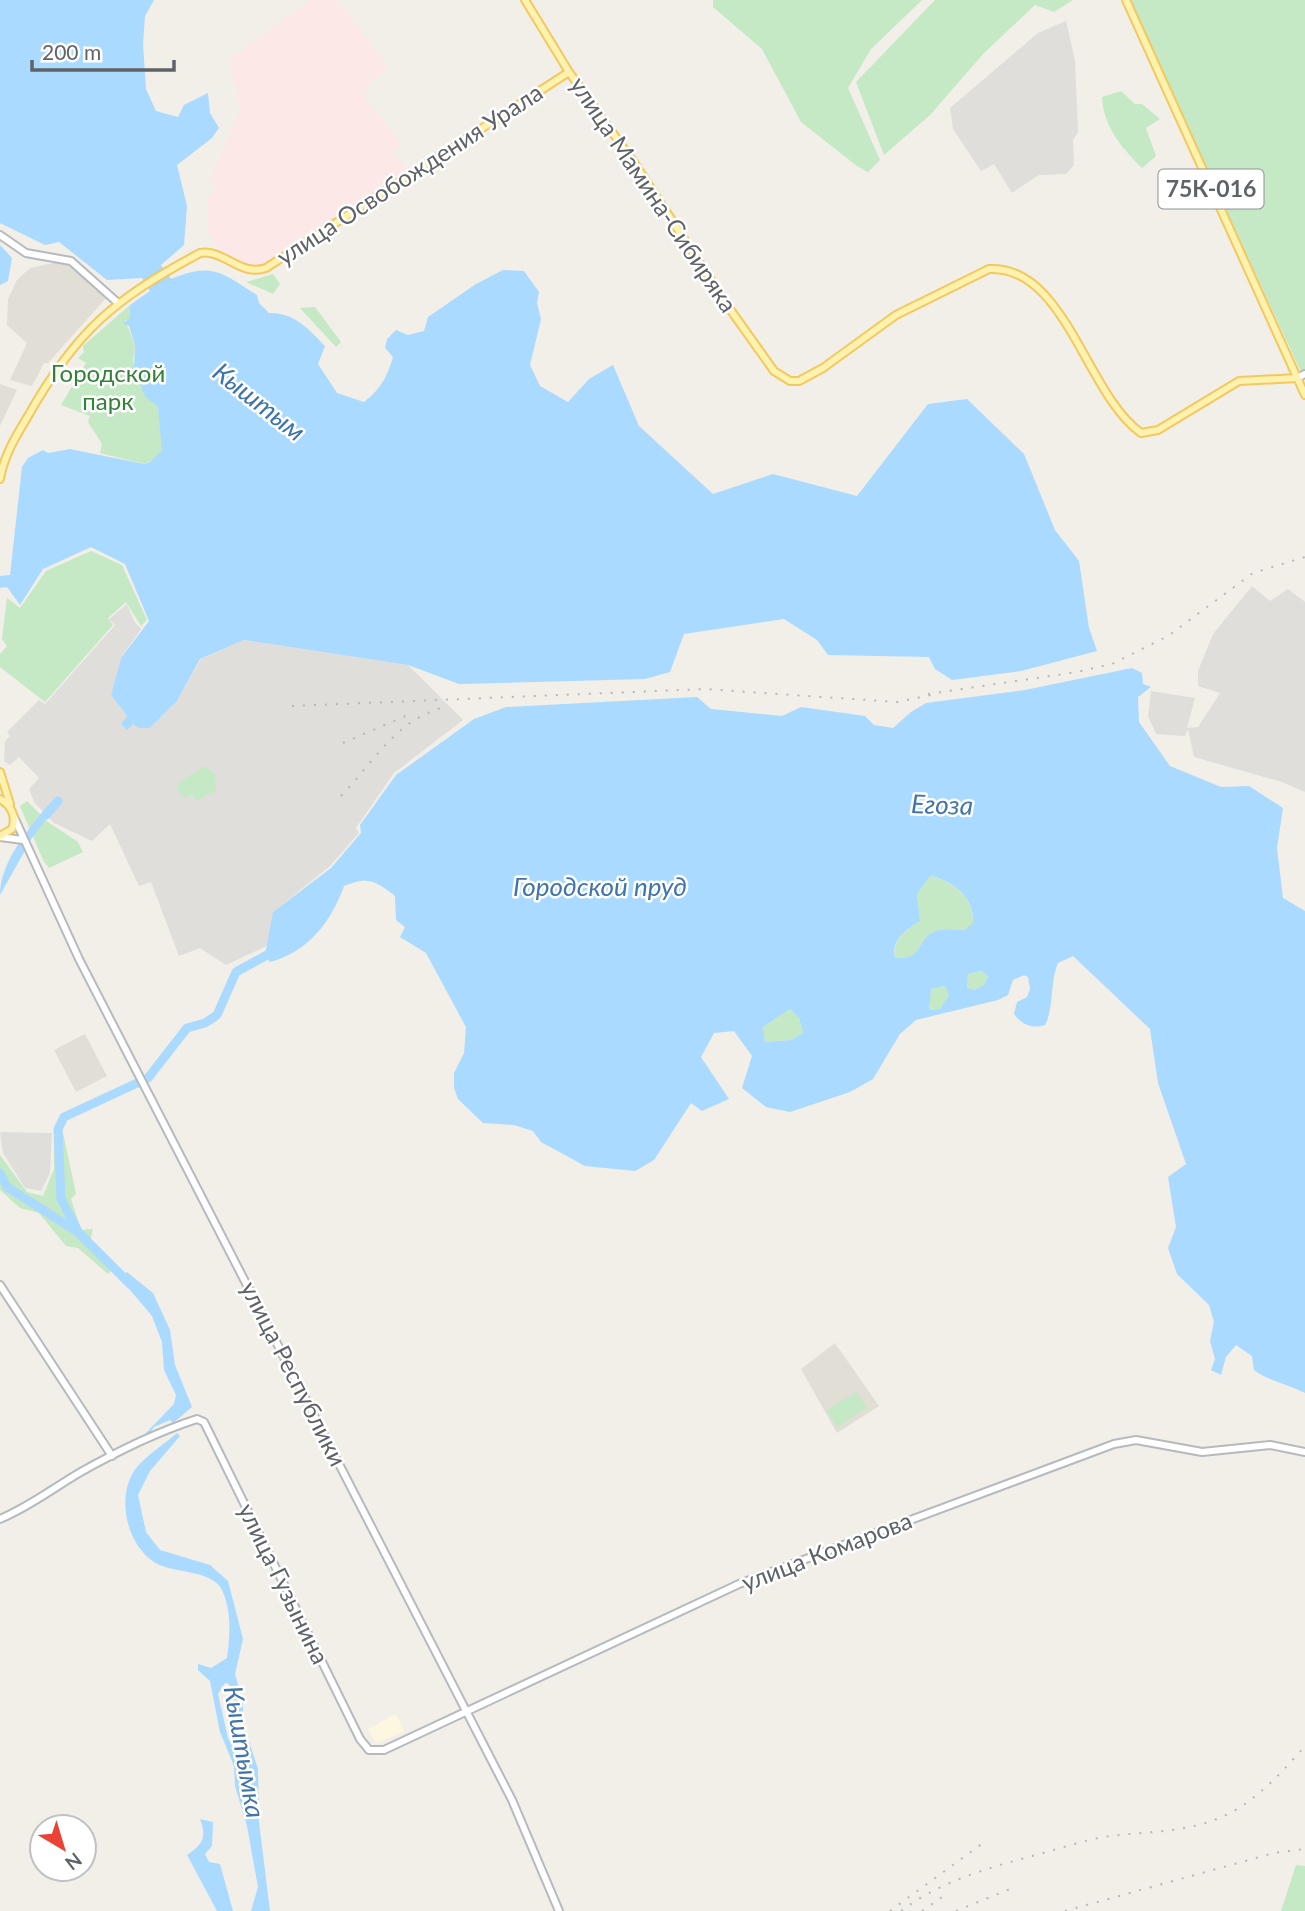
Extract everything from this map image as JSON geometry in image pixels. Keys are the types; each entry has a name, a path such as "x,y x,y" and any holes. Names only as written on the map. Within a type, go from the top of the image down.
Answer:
{"main road":[{"name":"улица Мамина-Сибиряка","path":"525,0 569,72 767,361 774,371 790,381 799,381 823,368 881,324 922,301 989,269 1008,268 1046,294 1109,398 1130,425 1141,433 1151,433 1239,381 1297,378"},
{"name":"75К-016","path":"1126,0 1305,396"},
{"name":"улица Освобождения Урала","path":"118,303 172,269 206,252 244,269 266,268 569,72"},
{"path":"0,479 6,455 57,366 97,320 118,303"},
{"path":"0,772 14,817 12,829 0,836"},
{"path":"0,799 11,809"}],"street":[{"path":"0,235 36,257 62,257 71,261 118,303"},
{"path":"1297,378 1305,374"},
{"name":"улица Республики","path":"14,817 141,1081 524,1827 559,1911"},
{"path":"0,836 23,840"},
{"path":"0,1285 112,1456 23,1510 0,1519"},
{"name":"улица Гузынина","path":"112,1456 180,1424 197,1419 207,1427 339,1698 369,1750"},
{"name":"улица Комарова","path":"369,1750 384,1750 465,1710 779,1568 1114,1444 1136,1440 1202,1452 1270,1445 1305,1452"}],"shaded area":[{"path":"311,0 337,0 388,66 368,85 365,97 401,144 393,152 410,173 296,246 258,267 248,268 220,253 208,231 208,195 217,188 210,179 240,110 230,59"},
{"path":"1066,21 1075,60 1078,132 1073,140 1074,165 1066,174 1039,175 1012,193 994,164 981,171 953,129 950,108 1038,33"},
{"path":"62,261 72,265 107,297 48,363 44,363 32,386 10,380 27,343 7,325 8,299 17,280 30,268"},
{"path":"0,384 17,390 0,426"},
{"path":"1252,586 1270,601 1288,589 1305,602 1305,792 1282,782 1194,757 1188,729 1185,736 1156,734 1148,716 1151,691 1195,698 1187,728 1198,727 1220,693 1198,686 1198,671 1213,634"},
{"path":"127,604 134,621 141,629 121,658 111,695 133,724 150,728 177,701 201,659 244,640 408,665 463,720 394,773 356,828 359,833 330,866 273,912 269,945 226,965 200,948 179,956 151,882 139,886 110,824 92,841 54,823 34,802 29,789 39,778 19,757 10,765 4,761 5,741 10,736 7,732 39,700 45,704 115,625 109,619"},
{"path":"85,1034 107,1076 76,1092 54,1050"},
{"path":"0,1132 52,1133 50,1173 41,1191 25,1188 3,1153"},
{"path":"835,1343 879,1406 837,1433 801,1369"},
{"path":"396,1714 404,1731 376,1744 368,1729"}],"green space":[{"path":"713,0 922,0 871,49 848,88 880,160 868,172 801,122 762,49 713,7"},
{"path":"935,0 1073,0 1054,12 1035,5 984,53 930,115 884,155 856,82"},
{"path":"1129,0 1305,0 1305,370 1301,372"},
{"path":"1121,91 1135,104 1142,104 1160,119 1146,128 1156,156 1142,168 1121,144 1110,127 1103,108 1102,97"},
{"path":"273,274 280,284 273,294 246,282"},
{"name":"Городской парк","path":"130,305 129,320 125,320 135,345 133,362 141,374 140,382 158,407 162,440 162,451 157,458 144,464 100,453 102,444 88,422 90,416 61,405 86,363 78,358 84,352 83,346"},
{"path":"315,307 341,342 336,347 300,308"},
{"path":"91,551 122,565 147,620 141,626 126,602 108,618 113,625 45,702 0,667 0,654 7,646 2,639 7,598 20,608 46,571"},
{"path":"205,766 215,774 216,790 197,801 192,795 185,798 177,789 179,782"},
{"path":"27,801 48,822 78,842 83,852 49,868 20,806"},
{"path":"929,876 954,886 961,892 970,906 973,924 965,930 936,931 925,938 916,952 905,958 895,958 898,941 920,921 917,894"},
{"path":"982,971 988,976 984,985 974,990 967,988 968,974"},
{"path":"945,986 950,997 940,1009 929,1010 930,989"},
{"path":"790,1009 799,1018 803,1033 791,1040 765,1042 763,1027"},
{"path":"54,1132 63,1133 76,1194 71,1199 81,1230 93,1229 89,1247 113,1269 108,1274 78,1248 66,1246 39,1213 20,1208 0,1190 0,1155 27,1192 43,1196 54,1169"},
{"path":"857,1392 867,1408 837,1427 826,1410"},
{"path":"1296,1865 1305,1866 1305,1911 1281,1911"}],"water":[{"name":"Кыштым","path":"0,0 154,0 145,16 143,44 146,89 156,111 178,117 184,105 208,93 210,113 219,128 212,138 177,165 187,206 184,245 161,265 171,279 197,271 225,275 257,295 259,303 269,313 286,315 300,323 325,346 318,364 337,393 364,402 383,382 388,371 393,357 385,348 387,339 396,330 408,335 424,331 428,317 476,284 503,270 524,271 539,292 537,303 541,319 530,365 540,386 568,402 589,379 613,365 639,426 713,494 773,474 857,496 928,404 967,399 1024,454 1055,530 1079,561 1089,628 1097,651 1021,671 952,680 935,669 929,657 828,655 817,640 784,619 684,634 670,672 645,679 459,684 408,665 244,640 200,659 177,701 150,728 139,728 133,724 127,730 121,724 127,716 111,695 121,658 149,621 125,564 91,547 43,569 20,605 7,587 0,588 0,576 10,575 22,467 28,458 43,450 48,453 70,449 144,464 162,451 158,407 143,393 139,368 134,368 135,345 129,326 123,323 129,319 130,305 150,291 142,278 107,280 59,242 45,245 0,223"},
{"path":"0,245 12,258 8,281 0,285"},
{"name":"Городской пруд","path":"1132,668 1142,673 1143,684 1151,687 1138,697 1139,722 1170,766 1221,787 1249,786 1283,808 1277,848 1283,898 1305,911 1305,1393 1254,1370 1252,1356 1236,1345 1226,1357 1221,1375 1211,1370 1215,1359 1210,1341 1214,1322 1209,1305 1177,1274 1168,1248 1176,1227 1168,1177 1186,1164 1158,1083 1150,1029 1073,956 1058,963 1045,1025 1028,1025 1014,1014 1017,1002 1027,997 1030,989 1028,977 1024,975 1013,980 1008,995 998,1000 916,1020 900,1034 873,1079 850,1092 790,1112 766,1107 742,1088 752,1056 734,1031 714,1033 701,1057 729,1099 702,1111 691,1103 654,1160 635,1171 585,1166 541,1142 533,1131 514,1125 483,1123 458,1099 454,1088 454,1073 464,1053 466,1027 426,953 400,937 405,927 396,920 395,896 382,887 366,881 344,886 325,923 307,943 270,962 265,955 273,912 331,868 361,833 360,825 396,775 474,719 506,707 697,697 711,709 782,716 801,707 865,716 874,725 893,728 926,703 1025,690","holes":["930,876 947,882 966,898 973,914 973,923 965,930 936,931 925,938 916,952 905,958 895,958 897,941 920,921 917,894","982,971 988,976 984,985 974,990 967,988 968,974","945,986 949,995 940,1009 929,1010 931,989","790,1009 799,1018 803,1033 791,1040 765,1042 763,1027"]},
{"path":"49,804 54,809 32,838 0,895 1,883 10,858"},
{"path":"127,1272 153,1293 170,1330 175,1365 192,1407 173,1423 170,1420 154,1427 148,1436 146,1433 174,1404 176,1395 164,1370 162,1342 152,1316 119,1277"},
{"path":"177,1433 180,1436 150,1471 138,1495 146,1532 160,1550 210,1565 228,1581 243,1639 235,1674 243,1703 243,1723 258,1769 259,1822 270,1911 251,1911 258,1887 247,1826 235,1786 234,1766 220,1732 210,1681 198,1670 198,1664 211,1668 227,1658 229,1624 225,1598 217,1583 210,1578 162,1566 144,1554 136,1543 127,1518 125,1504 130,1478 141,1462","holes":["225,1683 229,1684 234,1724 246,1769 228,1738 218,1694"]},
{"path":"200,1819 213,1822 212,1846 205,1854 209,1862 220,1864 233,1911 217,1911 187,1855 202,1840"}],"waterway":[{"path":"46,815 58,801"},
{"name":"Кыштымка","path":"130,1284 79,1233 61,1199 58,1129 64,1117 148,1078 187,1028 205,1023 217,1015 236,972 276,950"},
{"path":"0,1173 7,1187 78,1232"}],"railway":[{"path":"928,694 1077,672 1112,664 1168,636 1253,573 1305,557"},
{"path":"292,706 705,689 897,702 936,694"},
{"path":"341,796 399,732 412,721 445,707"},
{"path":"343,743 410,714"},
{"path":"901,1911 951,1882 1005,1863 1093,1839 1186,1828 1215,1820 1241,1807 1261,1792 1305,1746"},
{"path":"890,1911 983,1843"},
{"path":"1065,1911 1274,1853 1305,1849"},
{"path":"956,1911 1010,1889"},
{"path":"922,1911 942,1897"}],"water label":[{"name":"Егоза","path":"942,805"}]}
